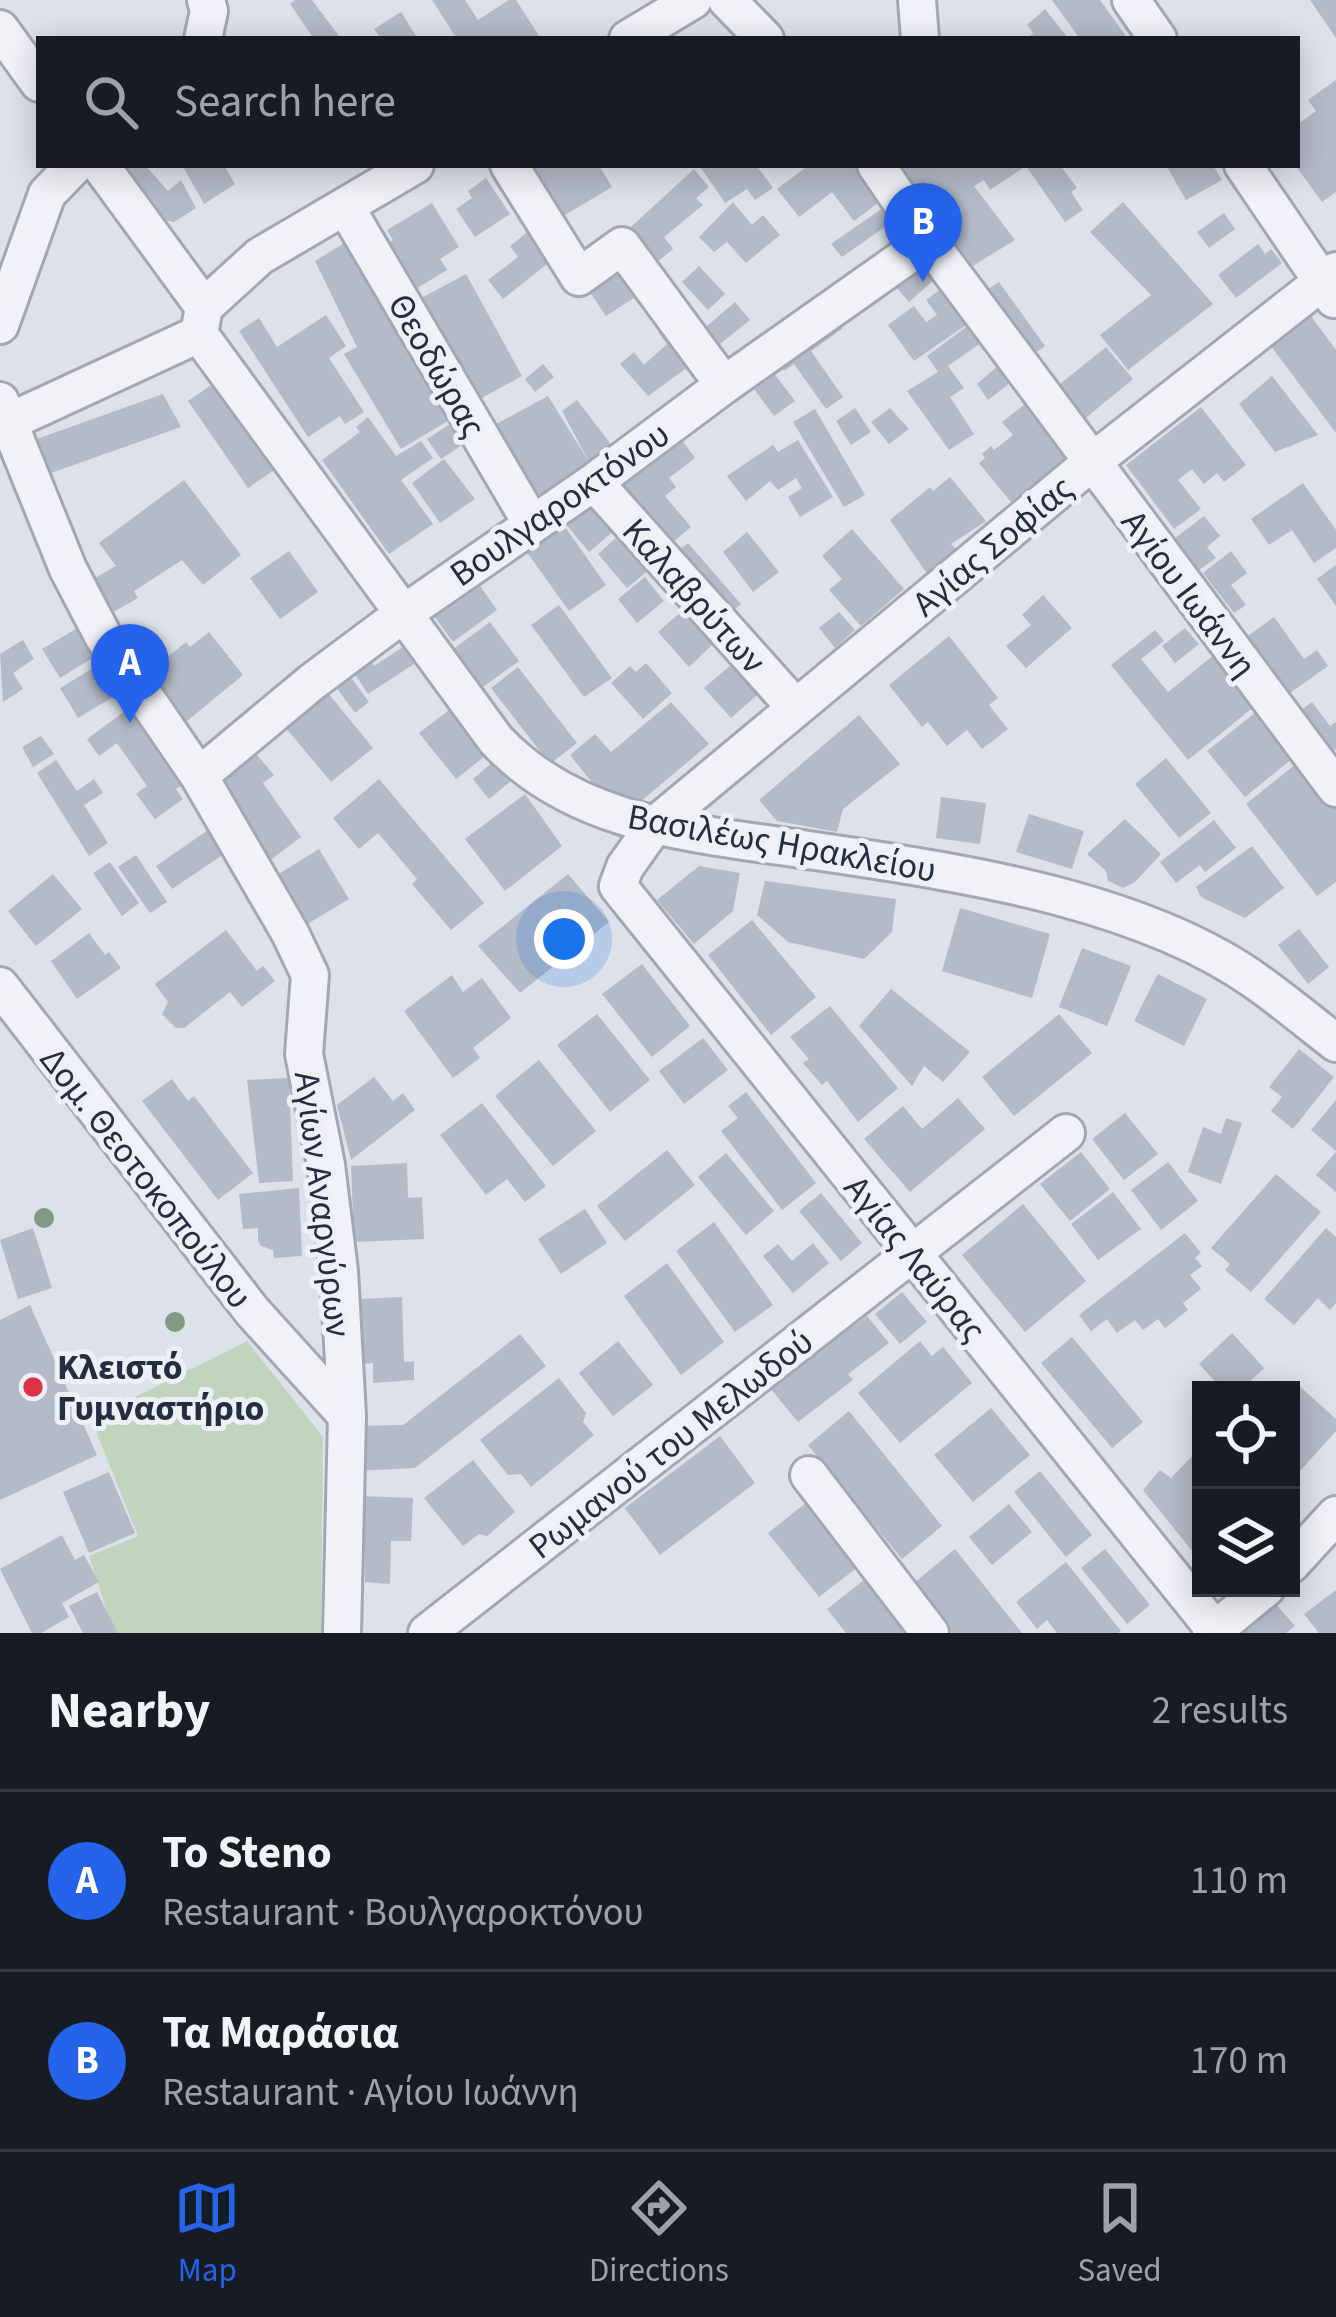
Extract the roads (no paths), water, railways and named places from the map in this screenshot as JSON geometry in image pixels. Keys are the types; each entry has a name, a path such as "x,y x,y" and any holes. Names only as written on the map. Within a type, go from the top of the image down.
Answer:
{"street":[{"path":"633,36 692,0"},
{"path":"728,0 761,36"},
{"path":"917,0 920,36"},
{"path":"1131,0 1156,36"},
{"path":"0,29 36,78"},
{"path":"0,325 47,194 72,168"},
{"name":"Βασιλέως Ηρακλείου","path":"102,168 403,614 516,762 540,780 575,799 654,826 933,868 1059,896 1171,935 1254,979 1336,1043"},
{"path":"2,416 202,320 260,256 410,168"},
{"path":"510,168 579,277 622,246 724,385"},
{"name":"Αγίου Ιωάννη","path":"879,168 928,241 1336,788"},
{"path":"1245,168 1331,284"},
{"name":"Θεοδώρας","path":"345,206 532,524"},
{"name":"Βουλγαροκτόνου","path":"199,776 403,614 928,241"},
{"name":"Αγίας Σοφίας","path":"618,886 654,826 1092,462 1331,284"},
{"name":"Αγίων Αναργύρων","path":"2,416 103,636 199,776 310,975 304,1054 326,1165 339,1271 342,1633"},
{"name":"Καλαβρύτων","path":"594,482 796,708"},
{"name":"Αγίας Λαύρας","path":"618,886 1213,1631"},
{"name":"Δομ. Θεοτοκοπούλου","path":"0,986 238,1294 341,1410"},
{"name":"Ρωμανού του Μελωδού","path":"427,1633 1066,1133"},
{"path":"809,1475 931,1633"},
{"path":"1300,1554 1336,1515"},
{"path":"1213,1631 1255,1597"}],"place":[{"name":"Τα Μαράσια","path":"923,282"},
{"name":"To Steno","path":"130,723"},
{"name":"Κλειστό Γυμναστήριο","path":"33,1387"}]}
